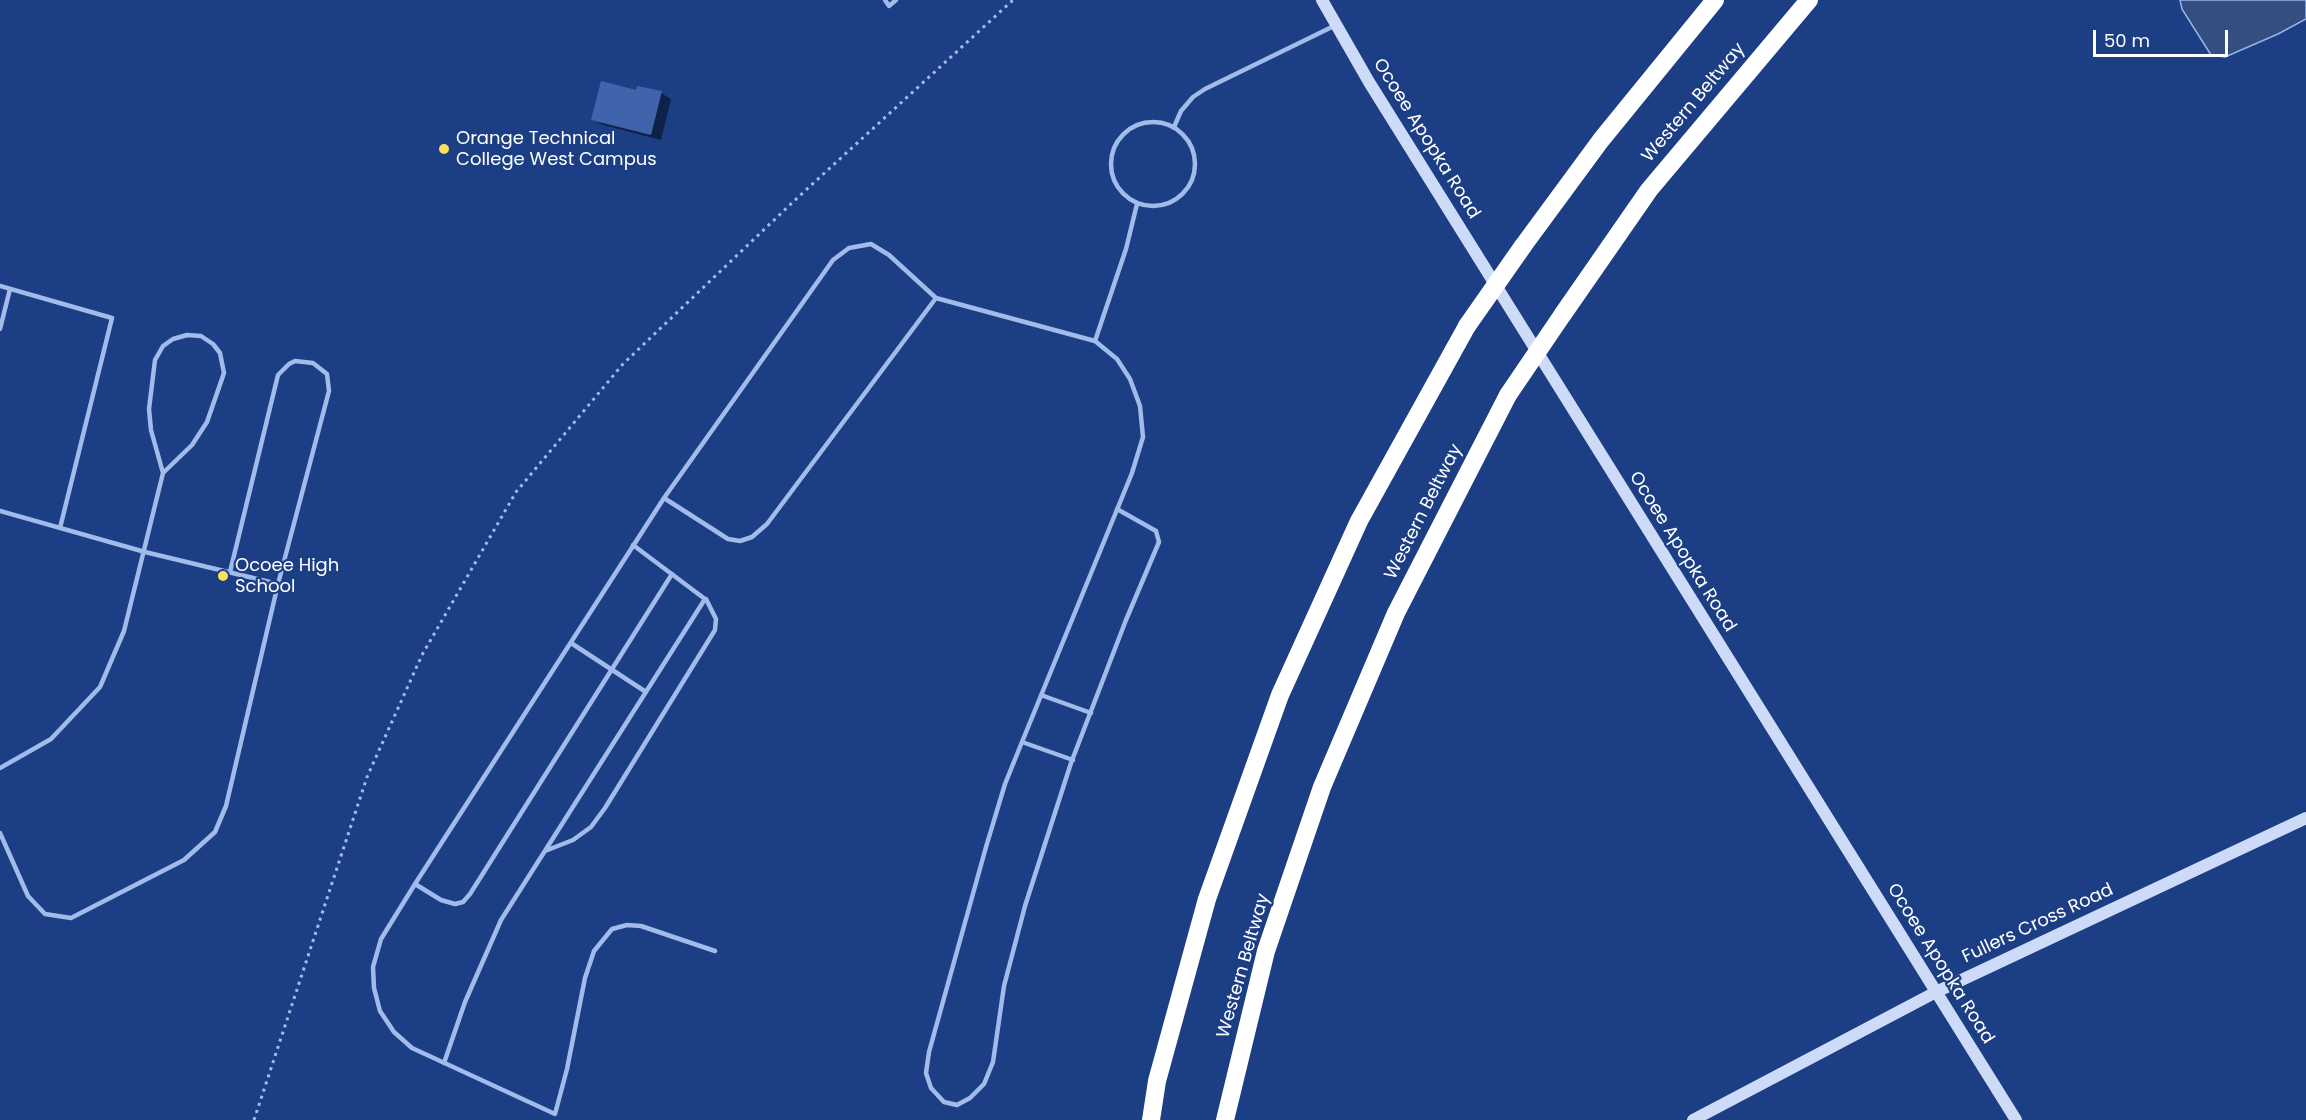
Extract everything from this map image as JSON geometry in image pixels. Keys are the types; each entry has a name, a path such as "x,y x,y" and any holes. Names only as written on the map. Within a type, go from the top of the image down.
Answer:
{"highway":[{"path":"1151,1120 1157,1081 1207,899 1280,695 1359,522 1467,326 1601,140 1715,0"},
{"name":"Western Beltway","path":"1225,1120 1266,951 1322,787 1396,613 1508,395 1648,190 1809,0"}],"main road":[{"name":"Ocoee Apopka Road","path":"1322,0 1381,102 2016,1120"},
{"name":"Fullers Cross Road","path":"1693,1120 1936,992 2306,818"}],"lane":[{"path":"885,0 889,6 896,0"},
{"path":"1174,127 1181,111 1193,97 1205,89 1336,25"},
{"path":"1149,122 1161,122 1174,127 1186,138 1194,153 1195,168 1192,182 1184,194 1173,202 1149,207 1137,204 1123,195 1115,184 1111,165 1115,146 1123,135 1135,126 1149,122"},
{"path":"1095,341 1126,249 1137,204"},
{"path":"555,1114 412,1048 394,1032 380,1011 374,988 373,967 381,939 664,498 833,260 849,248 871,244 889,255 936,298 1095,341 1117,359 1130,378 1140,406 1143,437 1132,473 1117,508 1005,784 928,1052 926,1073 931,1088 944,1102 957,1105 970,1098 984,1084 993,1062 1004,986 1025,906 1090,713 1159,542 1156,531 1117,508"},
{"path":"0,286 112,318 60,528"},
{"path":"0,329 10,289"},
{"path":"664,498 728,539 740,542 752,537 767,524 936,298"},
{"path":"0,768 51,739 100,687 124,631 163,473 151,430 149,409 156,360 163,346 173,339 187,335 201,336 213,344 220,353 224,373 207,422 192,445 163,473"},
{"path":"0,833 28,896 45,914 71,918 184,860 215,832 226,806 279,584 329,391 327,374 313,363 295,361 278,375 230,572"},
{"path":"0,511 145,552 279,584"},
{"path":"545,851 573,840 591,827 715,630 716,619 705,598 633,545"},
{"path":"415,884 441,900 455,904 462,902 470,894 672,574"},
{"path":"444,1063 465,1002 501,920 705,598"},
{"path":"571,643 646,692"},
{"path":"1041,695 1090,713"},
{"path":"1022,742 1073,760"},
{"path":"553,1120 567,1069 585,978 594,951 612,929 627,925 641,926 715,951"}],"path":[{"path":"254,1120 367,777 423,655 516,492 623,364 794,201 1013,0"}],"water":[{"path":"2180,0 2306,0 2306,19 2225,57 2211,55 2182,9"}],"building":[{"path":"601,81 636,90 637,86 662,91 651,135 591,120"}],"place":[{"name":"Orange Technical College West Campus","path":"444,149"},
{"name":"Ocoee High School","path":"223,576"}]}
